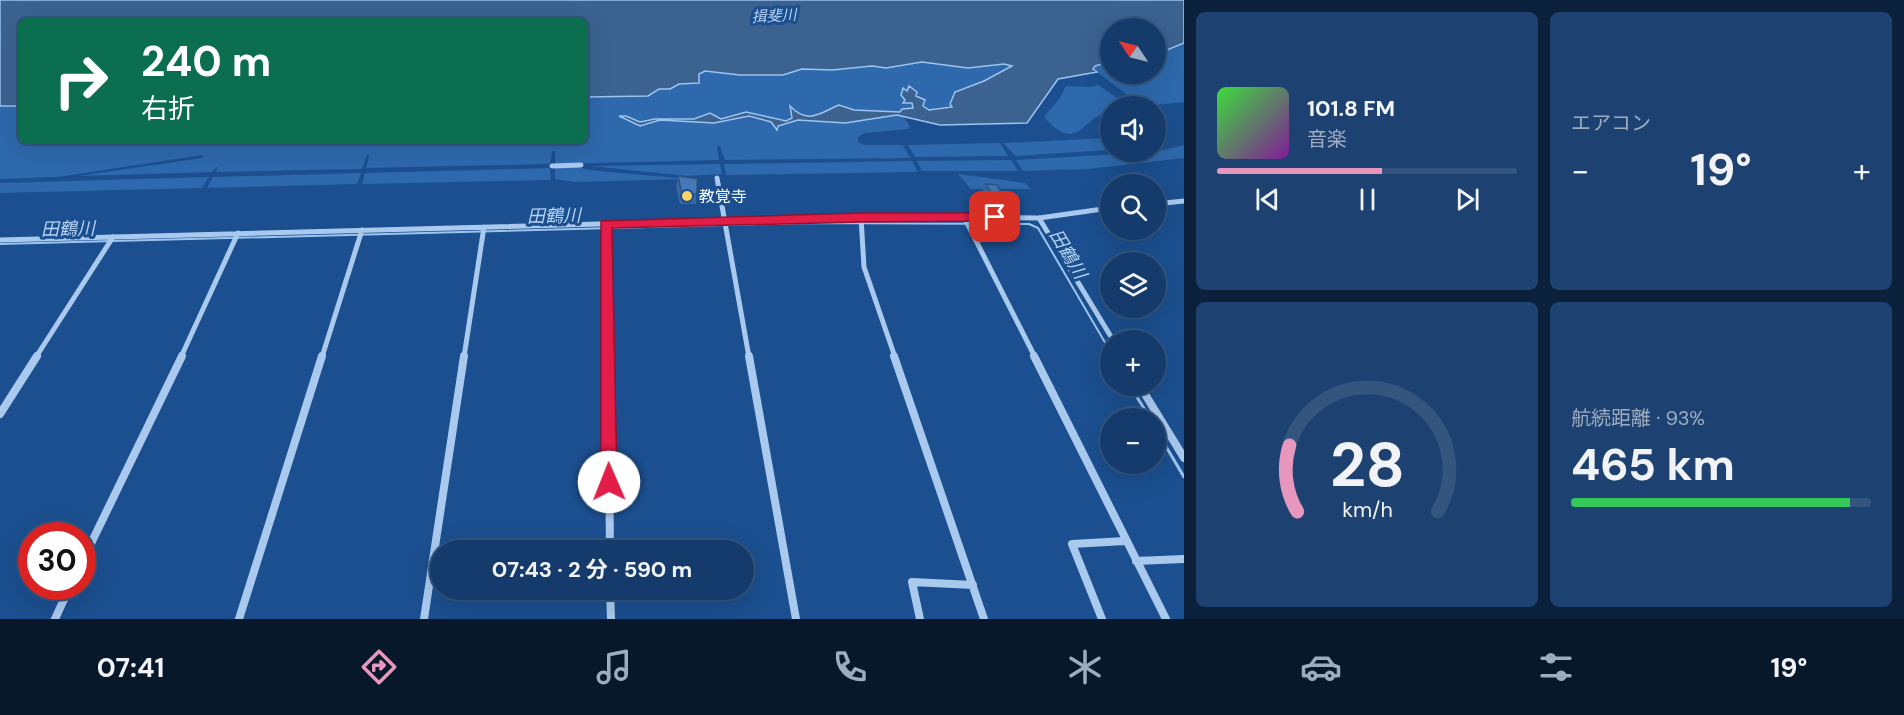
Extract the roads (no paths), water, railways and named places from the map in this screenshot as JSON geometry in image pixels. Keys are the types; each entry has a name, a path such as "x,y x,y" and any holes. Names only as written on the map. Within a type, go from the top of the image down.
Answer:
{"street":[{"path":"552,166 581,165"},
{"path":"717,178 796,619"},
{"path":"1166,203 1184,201"},
{"path":"0,240 236,237 1039,218 1100,209"},
{"path":"1039,218 1107,330"},
{"path":"966,220 1166,619"},
{"path":"862,221 864,267 984,619"},
{"path":"606,227 610,540"},
{"path":"424,619 483,231"},
{"path":"239,619 361,234"},
{"path":"96,533 172,378 236,237"},
{"path":"0,414 113,238"},
{"path":"1146,396 1184,458"},
{"path":"1102,619 1072,544 1125,541"},
{"path":"1136,561 1184,559"},
{"path":"920,619 912,582 973,585"},
{"path":"55,619 64,600"},
{"path":"610,600 611,619"}],"water":[{"name":"揖斐川","path":"0,0 1184,0 1184,43 1166,50 1166,18 1100,18 1100,65 1093,69 1097,72 1058,79 1027,123 940,125 897,115 845,123 798,120 778,126 777,130 771,122 749,116 714,123 660,120 640,126 619,116 626,116 640,122 655,119 694,119 710,113 721,119 746,112 786,121 792,118 790,106 803,115 814,116 839,105 854,110 900,112 902,109 913,108 912,103 903,103 905,100 901,95 903,88 907,91 909,86 917,92 916,96 925,100 923,106 929,110 952,107 950,104 955,92 984,81 1012,66 1004,64 968,68 922,62 886,68 872,66 832,70 802,69 783,75 740,75 705,71 699,74 699,83 679,84 670,89 659,89 648,96 588,97 588,18 18,18 18,106 0,106"}],"waterway":[{"name":"田鶴川","path":"0,244 807,223 1029,224 1038,228 1100,334"},
{"name":"田鶴川","path":"1136,396 1144,408"},
{"name":"田鶴川","path":"1166,447 1184,477"}],"place":[{"name":"教覚寺","path":"687,196"}]}
